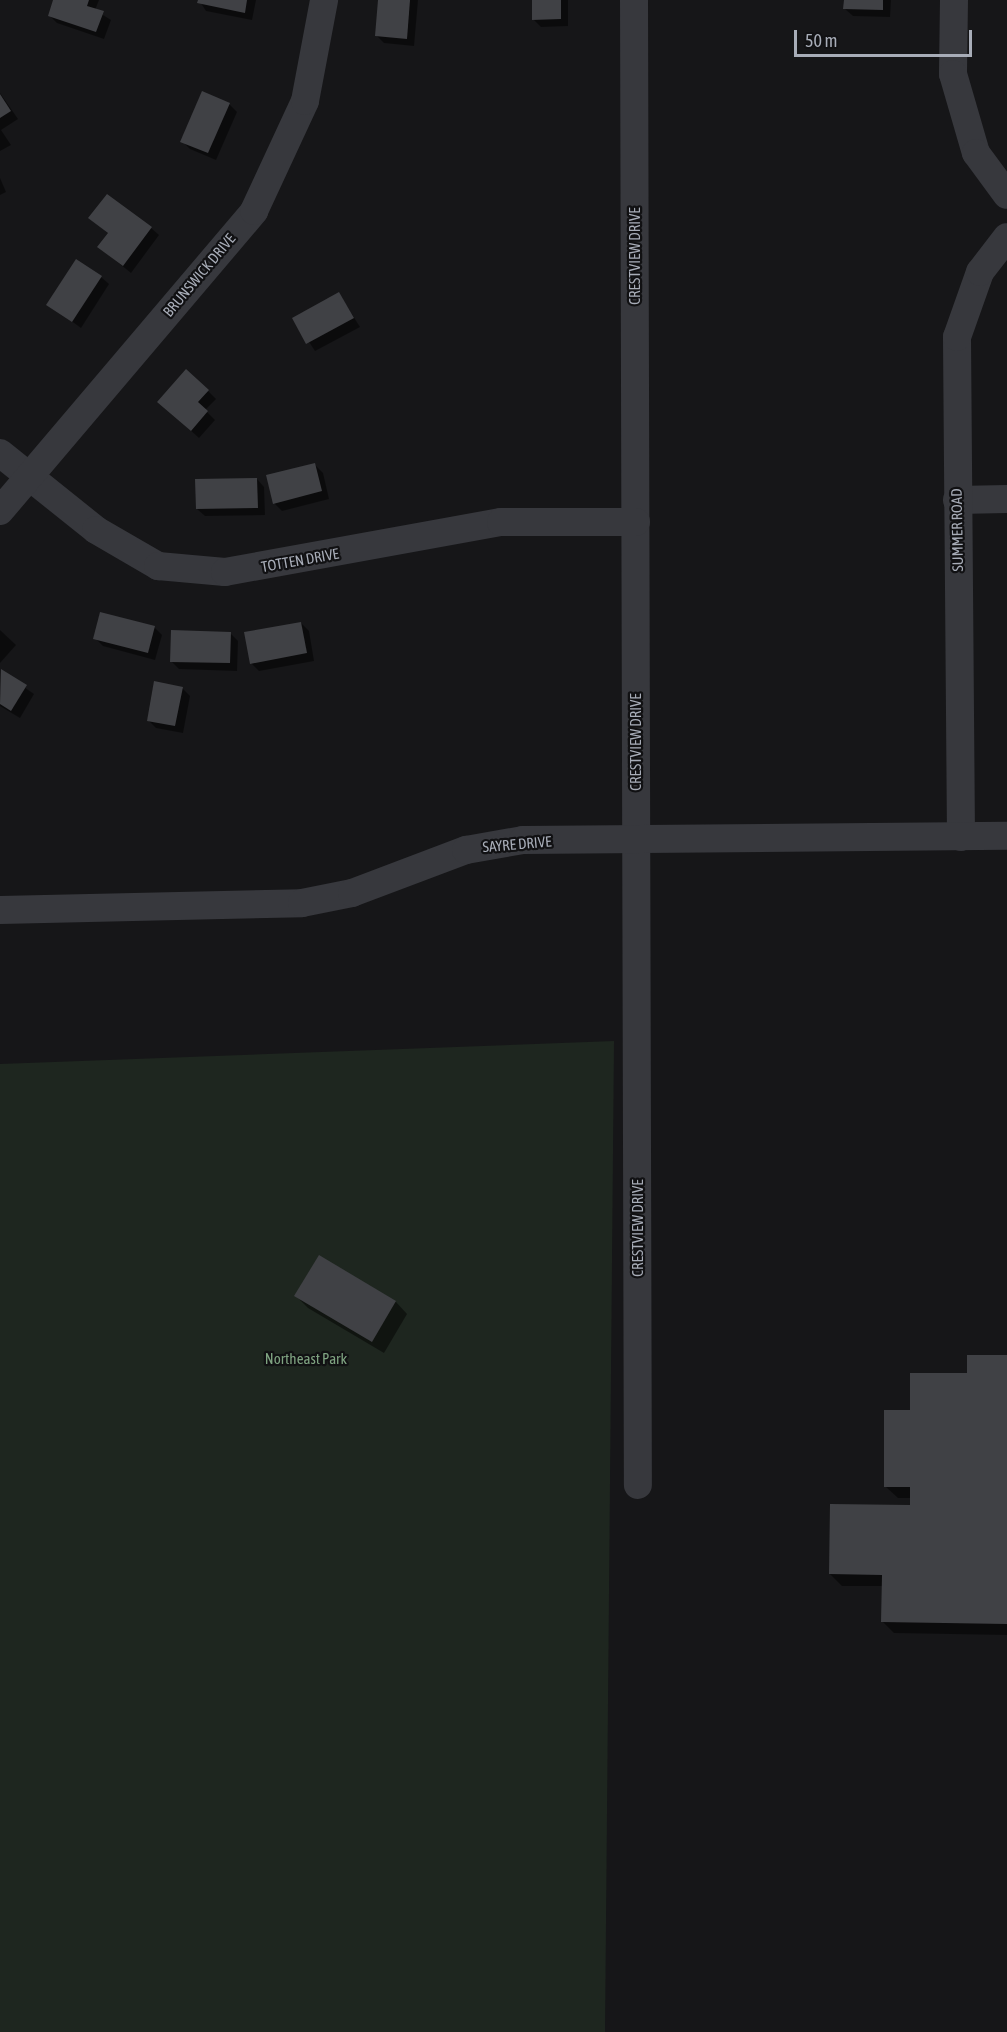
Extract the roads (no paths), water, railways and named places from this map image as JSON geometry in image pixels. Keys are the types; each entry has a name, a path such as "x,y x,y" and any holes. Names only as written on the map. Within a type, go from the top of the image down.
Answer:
{"street":[{"name":"BRUNSWICK DRIVE","path":"0,511 254,211 306,101 324,0"},
{"name":"CRESTVIEW DRIVE","path":"634,0 638,1485"},
{"path":"954,0 953,74 976,153 1007,195"},
{"name":"SUMMER ROAD","path":"961,837 957,337 980,272 1007,237"},
{"name":"TOTTEN DRIVE","path":"0,453 31,475 96,530 158,567 225,572 501,522 636,522"},
{"path":"957,500 1007,499"},
{"name":"SAYRE DRIVE","path":"0,910 302,903 352,893 489,844 637,839 1007,836"}],"park label":[{"name":"Northeast Park","path":"306,1359"}]}
